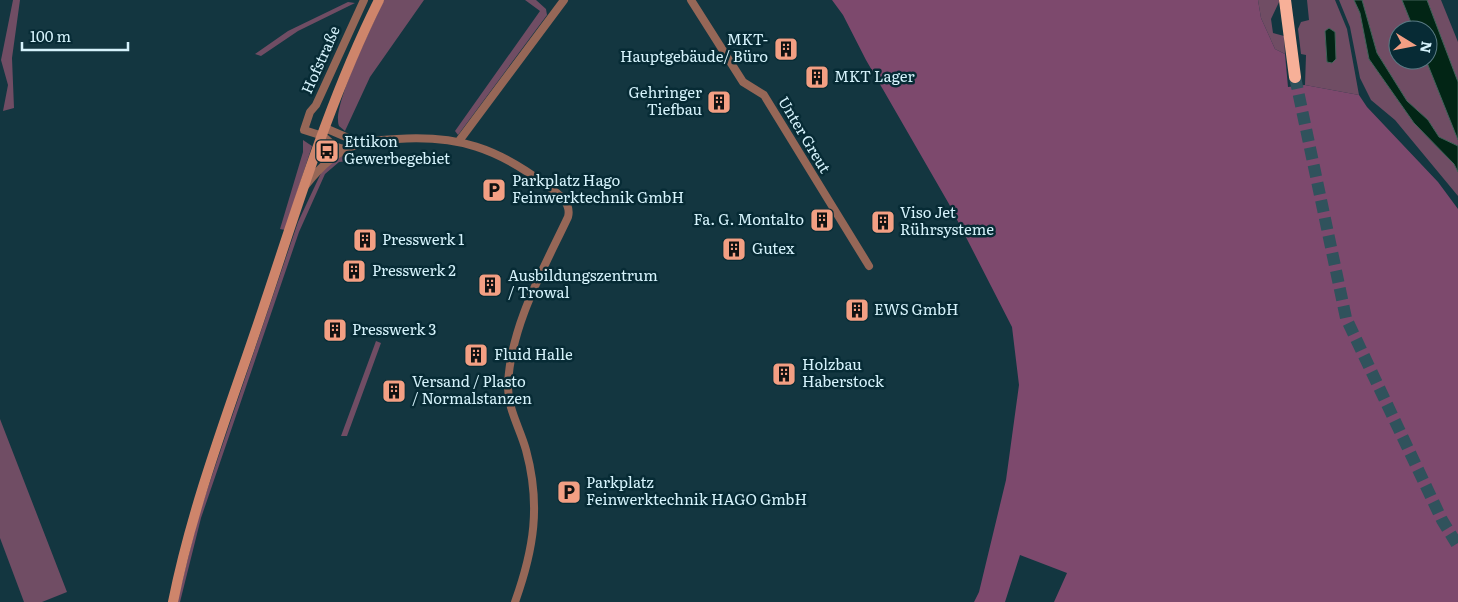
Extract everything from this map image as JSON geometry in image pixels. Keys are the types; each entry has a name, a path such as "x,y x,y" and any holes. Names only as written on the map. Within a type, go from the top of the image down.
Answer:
{"highway":[{"path":"1285,0 1296,77"}],"main road":[{"path":"173,602 192,524 304,188 363,32 379,0"}],"street":[{"name":"Hofstraße","path":"324,132 304,130 306,120 316,105 364,0"},
{"path":"459,141 564,0"},
{"name":"Unter Greut","path":"691,0 743,82 764,96 869,266"},
{"path":"324,132 360,143 422,138 474,144 507,159 561,197 569,208 568,217 537,283 516,334 508,386 514,421 526,450 534,481 536,506 530,548 515,602"},
{"path":"324,132 334,146 347,150"},
{"path":"304,188 330,158 360,143"}],"shaded area":[{"path":"13,0 20,0 12,58 14,108 3,111 8,85 1,60"},
{"path":"384,0 424,0 370,77 345,131 339,126 338,116 341,101 363,45"},
{"path":"525,0 536,0 546,9 547,15 458,135 455,131 540,11"},
{"path":"832,0 1258,0 1261,18 1275,49 1285,54 1288,87 1305,85 1359,95 1367,107 1438,182 1458,209 1458,602 1054,602 1067,573 1020,555 1005,602 974,602 979,592 1006,480 1019,385 1012,327 949,204 866,60 843,15"},
{"path":"1258,0 1280,0 1271,19 1273,33 1284,36 1285,54 1275,49 1261,18"},
{"path":"1307,0 1335,0 1347,29 1359,95 1305,85 1306,55 1301,54 1298,29 1301,22 1309,20","holes":["1325,31 1335,32 1327,62"]},
{"path":"1339,0 1354,0 1360,13 1369,59 1414,123 1454,164 1458,172 1458,196 1395,120 1371,100 1360,78 1350,27"},
{"path":"1354,0 1362,0 1377,53 1407,101 1428,120 1439,137 1458,146 1458,172 1454,164 1414,123 1369,59 1360,13"},
{"path":"1362,0 1402,0 1410,20 1388,20 1388,70 1430,70 1458,140 1458,146 1439,137 1428,120 1407,101 1377,53"},
{"path":"1402,0 1427,0 1435,20 1410,20"},
{"path":"1427,0 1441,0 1458,42 1458,82 1438,29 1438,20 1435,20"},
{"path":"348,2 355,3 298,31 261,56 255,54 288,31"},
{"path":"1329,28 1335,32 1336,59 1332,63 1327,62 1325,31"},
{"path":"1438,29 1458,82 1458,140 1430,70 1438,70"},
{"path":"303,140 312,146 285,230 280,229 303,152"},
{"path":"344,155 347,156 348,161 339,162 325,174 299,232 201,518 180,602 177,602 199,514 298,222 322,171 329,164"},
{"path":"376,341 381,343 347,436 341,436"},
{"path":"0,419 67,592 42,602 24,602 0,538"}],"tunnel":[{"path":"1295,77 1346,318 1442,520 1458,546"}],"place":[{"name":"MKT- Hauptgebäude/ Büro","path":"786,49"},
{"name":"MKT Lager","path":"817,77"},
{"name":"Gehringer Tiefbau","path":"719,102"},
{"name":"Ettikon Gewerbegebiet","path":"327,151"},
{"name":"Parkplatz Hago Feinwerktechnik GmbH","path":"494,190"},
{"name":"Fa. G. Montalto","path":"822,220"},
{"name":"Viso Jet Rührsysteme","path":"883,222"},
{"name":"Presswerk 1","path":"365,240"},
{"name":"Gutex","path":"734,249"},
{"name":"Presswerk 2","path":"354,271"},
{"name":"Ausbildungszentrum / Trowal","path":"490,285"},
{"name":"EWS GmbH","path":"857,310"},
{"name":"Presswerk 3","path":"335,330"},
{"name":"Fluid Halle","path":"476,355"},
{"name":"Holzbau Haberstock","path":"784,374"},
{"name":"Versand / Plasto / Normalstanzen","path":"394,391"},
{"name":"Parkplatz Feinwerktechnik HAGO GmbH","path":"569,492"}]}
